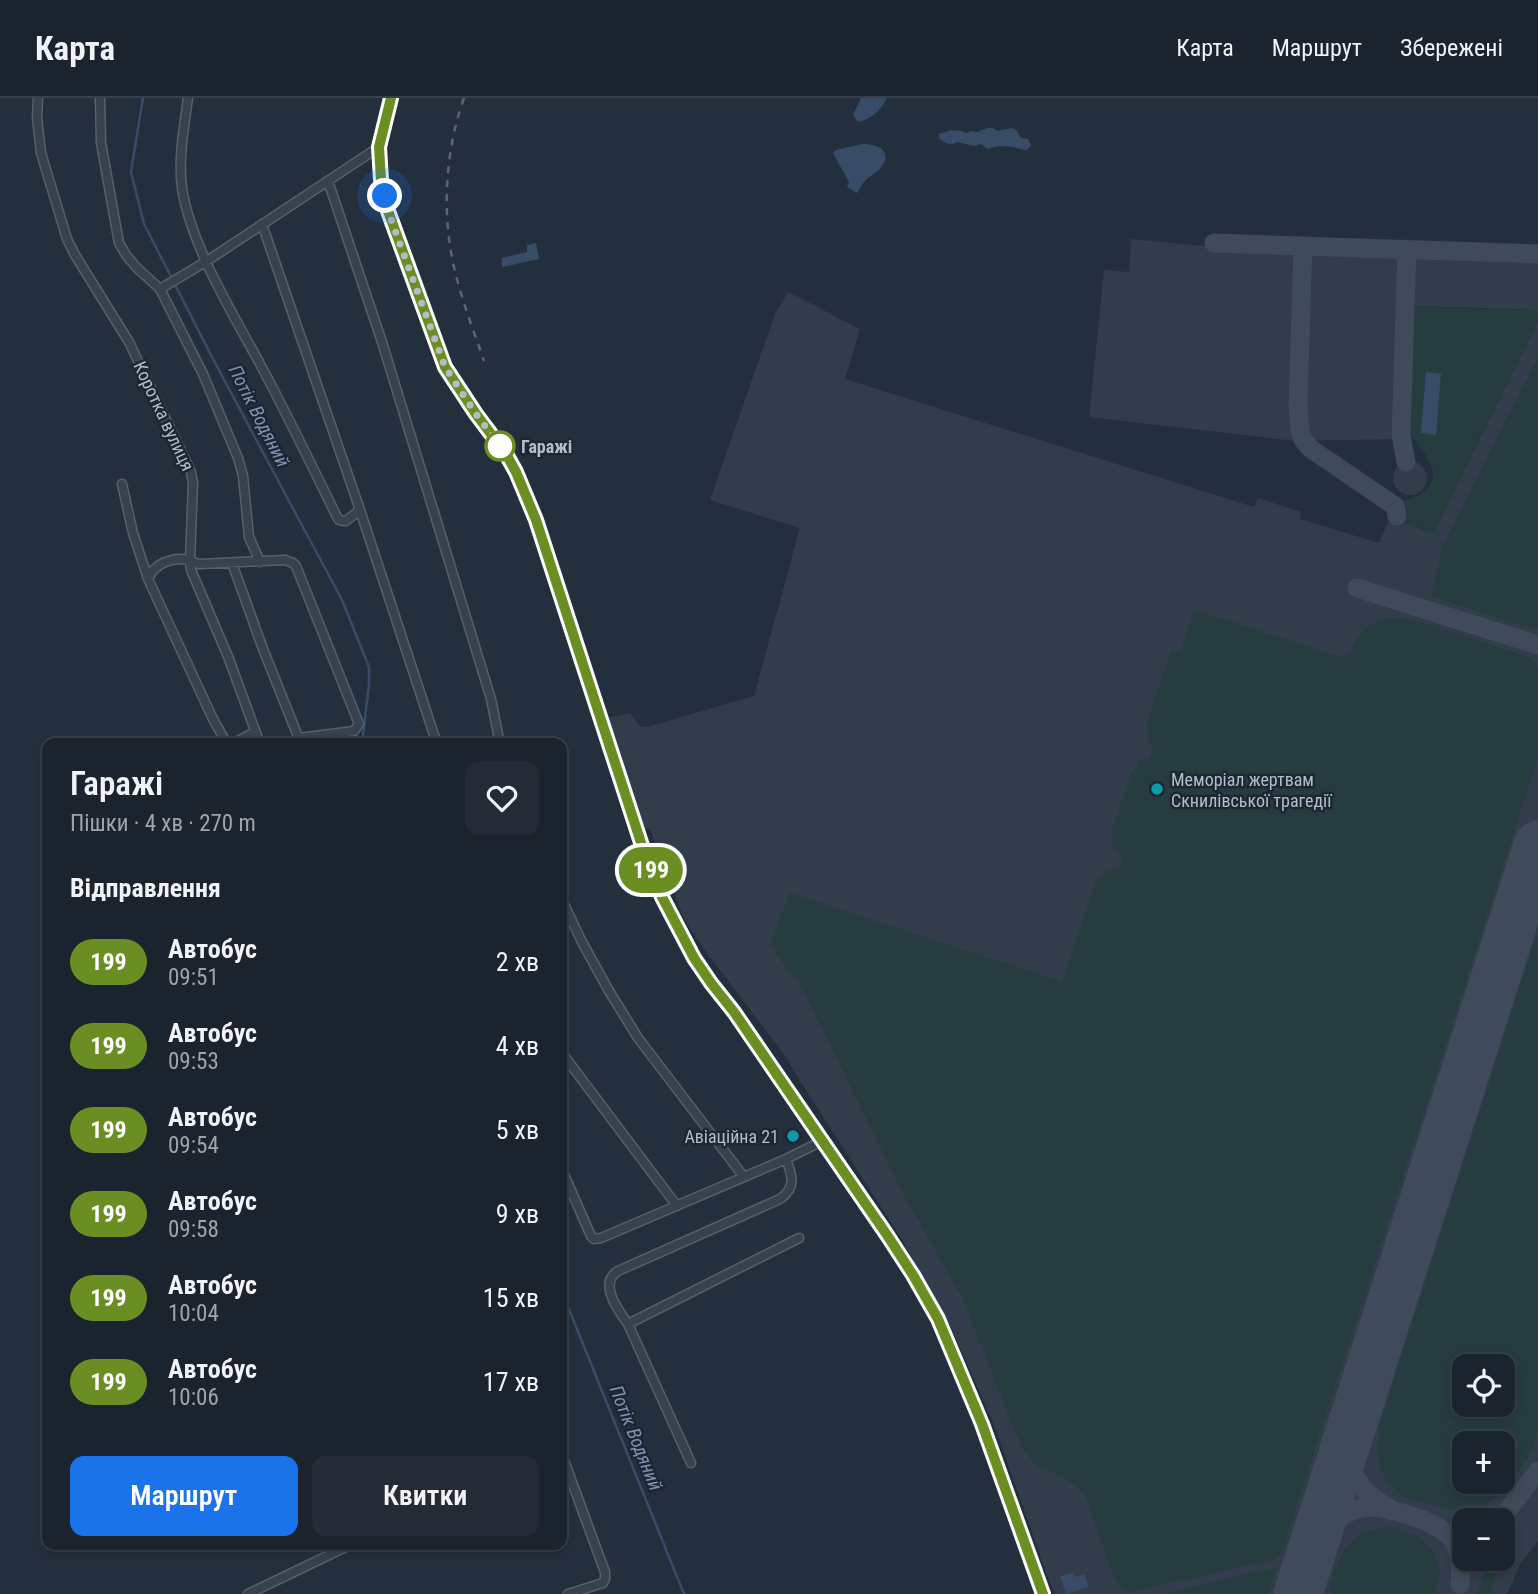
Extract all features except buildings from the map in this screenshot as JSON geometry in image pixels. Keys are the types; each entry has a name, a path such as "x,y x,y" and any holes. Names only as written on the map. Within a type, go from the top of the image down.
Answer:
{"street":[{"name":"Коротка вулиця","path":"38,98 41,153 67,239 129,342 188,463 194,483 190,560 195,582 229,659 258,738"},
{"path":"100,98 101,143 119,243 136,267 160,289 203,374 239,458 249,537 260,562"},
{"path":"188,98 180,156 182,188 189,218 207,261 337,517 339,520 346,520 360,510"},
{"path":"391,98 379,147 381,180 388,211 445,367 506,454 536,520 638,834 662,897 694,958 734,1012 893,1245 938,1319 982,1424 1043,1594"},
{"path":"160,289 379,147"},
{"path":"328,181 382,342 487,686 499,738"},
{"path":"262,224 435,738"},
{"path":"122,484 133,533 148,579 223,738"},
{"path":"148,579 155,566 163,562 190,560 197,564 289,561 296,566 358,721 354,731 316,738"},
{"path":"232,563 299,738"},
{"path":"244,738 255,732"},
{"path":"567,911 609,991 638,1038 744,1177"},
{"path":"567,1060 677,1206"},
{"path":"567,1181 591,1236 594,1239 601,1238 822,1141"},
{"path":"691,1463 628,1324 619,1311 608,1286 609,1280 613,1275 788,1194 792,1176 786,1159"},
{"path":"628,1324 799,1238"},
{"path":"567,1476 605,1573 603,1583 568,1594"},
{"path":"248,1594 340,1550"}],"shaded area":[{"path":"1131,239 1246,250 1400,258 1397,439 1295,441 1089,417 1104,270 1129,272"},
{"path":"1415,257 1538,261 1538,310 1414,306"},
{"path":"788,292 860,329 845,379 1254,507 1258,498 1301,512 1300,519 1379,543 1390,518 1433,534 1538,321 1538,1541 1520,1564 1507,1594 1055,1594 994,1425 950,1325 901,1238 784,1054 685,921 650,829 645,828 606,718 630,713 640,726 647,727 754,696 800,528 710,500 775,314"},
{"path":"1410,461 1422,466 1427,478 1422,490 1410,495 1398,490 1393,478 1398,466"}],"green space":[{"path":"1413,307 1538,310 1538,321 1433,534 1399,521 1402,506 1400,502 1417,496 1427,489 1432,480 1429,461 1405,429 1410,311"},
{"path":"1538,357 1537,629 1431,596 1444,543"},
{"path":"1194,610 1344,658 1367,628 1380,621 1396,618 1411,619 1522,655 1538,666 1538,757 1281,1554 1276,1559 1129,1592 1120,1588 1113,1575 1087,1499 1077,1486 1036,1465 1024,1450 962,1297 905,1197 805,994 770,944 790,893 1062,982 1098,876 1102,877 1107,870 1113,872 1114,868 1119,869 1122,857 1118,855 1119,851 1113,849 1111,833 1132,771 1139,760 1148,760 1154,745 1148,742 1146,726 1172,649 1180,651"},
{"path":"1538,935 1538,1431 1527,1458 1515,1475 1515,1431 1452,1431 1452,1494 1499,1494 1481,1507 1452,1509 1415,1500 1389,1484 1379,1460 1378,1431"},
{"path":"1390,1527 1417,1535 1434,1554 1441,1573 1434,1594 1332,1594 1330,1585 1334,1569 1350,1543 1363,1534"},
{"path":"1277,1569 1268,1594 1165,1594"},
{"path":"1498,1571 1490,1594 1477,1594 1484,1572"}],"water":[{"path":"861,98 887,98 875,114 858,122 853,115"},
{"path":"987,128 997,131 1012,128 1021,138 1028,139 1031,146 1026,150 1002,146 988,149 981,144 953,144 939,138 939,134 951,130 966,133"},
{"path":"863,144 880,148 886,158 857,193 847,187 849,182 833,153"},
{"path":"536,243 539,259 502,267 502,258 527,252 527,245"},
{"path":"1426,372 1441,374 1436,435 1421,433"},
{"path":"1072,1573 1075,1577 1085,1574 1088,1587 1066,1594 1060,1576"}],"waterway":[{"name":"Потік Водяний","path":"143,98 131,172 144,224 342,600 369,667 363,738"},
{"name":"Потік Водяний","path":"567,1304 684,1594"}],"taxiway":[{"path":"1214,243 1538,254"},
{"path":"1303,246 1298,403 1300,431 1311,449 1395,506 1397,516"},
{"path":"1406,462 1401,435 1407,249"},
{"path":"1357,588 1538,645"},
{"path":"1514,921 1522,907 1538,893"},
{"path":"1350,1433 1349,1457 1356,1477 1369,1494 1389,1508"},
{"path":"1509,1508 1538,1471"},
{"path":"1315,1541 1339,1519 1360,1508 1384,1509 1415,1517 1439,1528 1453,1541 1460,1559 1460,1585"}],"runway":[{"path":"1298,1594 1538,845"}],"railway":[{"path":"464,98 452,142 447,211 452,257 484,361"}],"bus line":[{"name":"199","path":"391,98 379,147 381,180 388,211 445,367 506,454 536,520 647,861 662,897 694,958 887,1235 938,1319 982,1424 1043,1594"}],"place":[{"name":"Гаражі","path":"500,446"},
{"name":"Меморіал жертвам Скнилівської трагедії","path":"1157,789"},
{"name":"Авіаційна 21","path":"793,1136"}],"route":[{"path":"385,196 388,211 445,367 506,454 500,446"}]}
